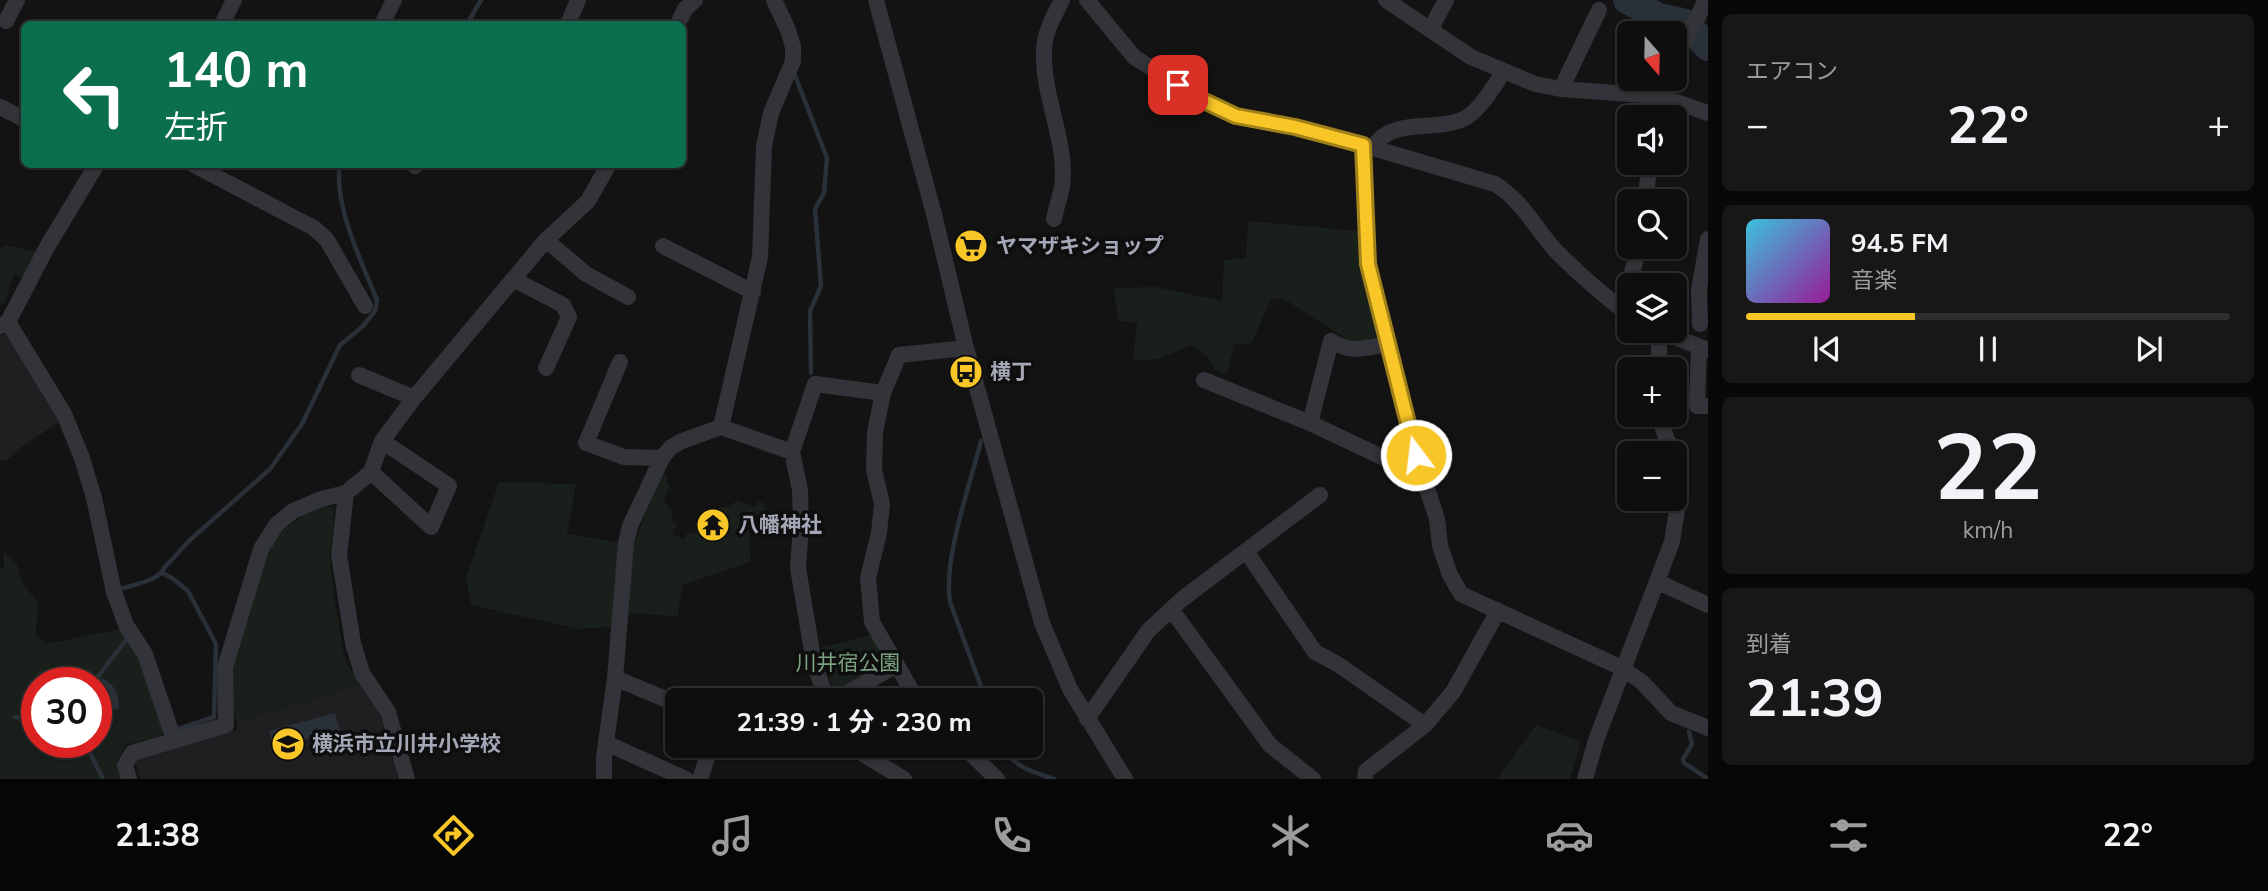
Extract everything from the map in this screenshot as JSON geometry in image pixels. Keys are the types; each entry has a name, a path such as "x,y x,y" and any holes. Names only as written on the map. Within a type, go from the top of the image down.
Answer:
{"street":[{"path":"6,21 17,0"},
{"path":"224,21 234,0"},
{"path":"384,21 394,0"},
{"path":"570,21 578,0"},
{"path":"721,427 760,257 764,146 771,113 793,61 791,38 774,0"},
{"path":"876,0 1042,623 1070,689 1125,779"},
{"path":"1054,219 1062,185 1061,161 1048,100 1044,51 1052,19 1062,0"},
{"path":"1087,0 1134,57 1200,99 1236,116 1295,127 1368,146 1495,184 1511,193 1558,252 1617,306"},
{"path":"1386,0 1471,57 1535,84 1561,89 1659,96 1708,113"},
{"path":"1430,30 1446,0"},
{"path":"1687,34 1698,17 1704,0"},
{"path":"679,21 686,3"},
{"path":"1561,89 1599,10"},
{"path":"1368,146 1395,131 1416,125 1449,125 1466,117 1479,107 1504,71"},
{"path":"1656,91 1658,105"},
{"path":"0,107 21,118"},
{"path":"1368,146 1368,264 1416,455 1437,519 1440,545 1450,575 1461,594 1622,668 1642,682 1671,713 1708,728"},
{"path":"95,168 4,324 64,414 82,458 94,498 114,592 126,625 145,654 174,740"},
{"path":"200,168 314,228 327,240 365,306"},
{"path":"130,779 125,765 132,753 226,725 225,667 261,549 276,525 302,507 346,493 371,472 382,441 414,398 546,240 588,201 607,168"},
{"path":"1700,324 1699,289 1708,239"},
{"path":"546,240 586,275 628,297"},
{"path":"663,246 753,292"},
{"path":"513,279 563,305 569,317 546,369"},
{"path":"1310,423 1331,341 1353,351 1388,344"},
{"path":"910,688 872,622 868,578 883,504 874,470 875,432 883,393 898,355 967,348"},
{"path":"1703,349 1697,406 1708,406"},
{"path":"620,362 586,443 624,457 662,458"},
{"path":"359,375 414,398"},
{"path":"1204,380 1310,423 1382,457 1416,455"},
{"path":"823,688 814,663 798,568 800,490 792,452 815,384 883,393"},
{"path":"604,779 626,543 630,526 662,458 671,447 682,441 721,427 792,452"},
{"path":"371,472 431,527 449,486 382,441"},
{"path":"346,493 339,555 353,643 362,673 388,712 407,779"},
{"path":"1087,719 1147,631 1171,609 1320,495"},
{"path":"1585,779 1622,668 1658,582 1672,541 1677,511"},
{"path":"1246,551 1315,652 1339,665 1425,725"},
{"path":"1658,582 1708,604"},
{"path":"1171,609 1270,745 1313,779"},
{"path":"1365,779 1366,771 1425,725 1453,692 1499,611"},
{"path":"856,688 897,665"},
{"path":"615,678 665,699"},
{"path":"606,743 686,779"},
{"path":"700,779 707,758"},
{"path":"870,758 904,779"},
{"path":"975,758 997,779"}],"shaded area":[{"path":"0,334 11,335 62,420 6,461 0,459"},
{"name":"横浜市立川井小学校","path":"360,684 378,709 398,779 140,779 136,763 139,757 237,730 237,722"},
{"path":"112,685 116,690 119,708 112,710"},
{"path":"335,713 340,731 273,748 269,731"}],"green space":[{"path":"1248,221 1359,231 1382,340 1356,345 1284,299 1271,299 1251,344 1234,344 1227,374 1214,370 1209,359 1193,345 1157,359 1133,361 1137,323 1119,321 1113,288 1156,287 1222,301 1224,260 1246,258"},
{"path":"6,245 39,252 27,280 14,274 4,304 0,305 0,250"},
{"path":"660,473 667,476 667,483 670,485 664,501 672,511 673,522 677,524 672,534 684,539 688,532 694,534 709,509 728,507 737,501 756,507 758,501 765,504 763,521 749,531 751,562 682,585 678,617 623,612 611,627 579,629 471,605 466,578 499,482 576,484 567,534 634,545"},
{"path":"326,505 335,510 330,555 345,660 360,684 237,722 230,695 230,666 267,549 283,530 302,516"},
{"path":"4,552 17,565 22,582 38,603 36,635 47,644 120,629 137,650 164,731 160,736 125,745 117,762 122,779 0,779 0,566 3,570"},
{"name":"川井宿公園","path":"871,635 885,659 885,666 843,688 832,688 820,648"},
{"path":"1536,725 1581,742 1570,779 1497,779"}],"waterway":[{"path":"469,21 481,0"},
{"path":"1627,0 1659,17 1686,23 1708,47"},
{"path":"794,73 827,158 824,193 815,209 821,286 810,311 811,373"},
{"path":"120,592 120,589 145,582 162,572 191,539 270,469 302,424 340,345 362,327 375,311 377,300 345,215 340,168"},
{"path":"981,441 954,544 949,585 950,602 982,688"},
{"path":"162,573 188,591 216,644 214,717 178,729"},
{"path":"105,667 129,636"},
{"path":"15,717 21,718"},
{"path":"1689,732 1692,744 1683,759 1684,763 1708,779"},
{"path":"92,758 103,779"},
{"path":"1011,758 1032,771 1054,779"}],"place":[{"name":"ヤマザキショップ","path":"971,246"},
{"name":"横丁","path":"966,372"},
{"name":"八幡神社","path":"713,525"},
{"name":"横浜市立川井小学校","path":"288,744"}],"route":[{"path":"1178,85 1236,116 1295,127 1363,145 1368,264 1416,455"}]}
